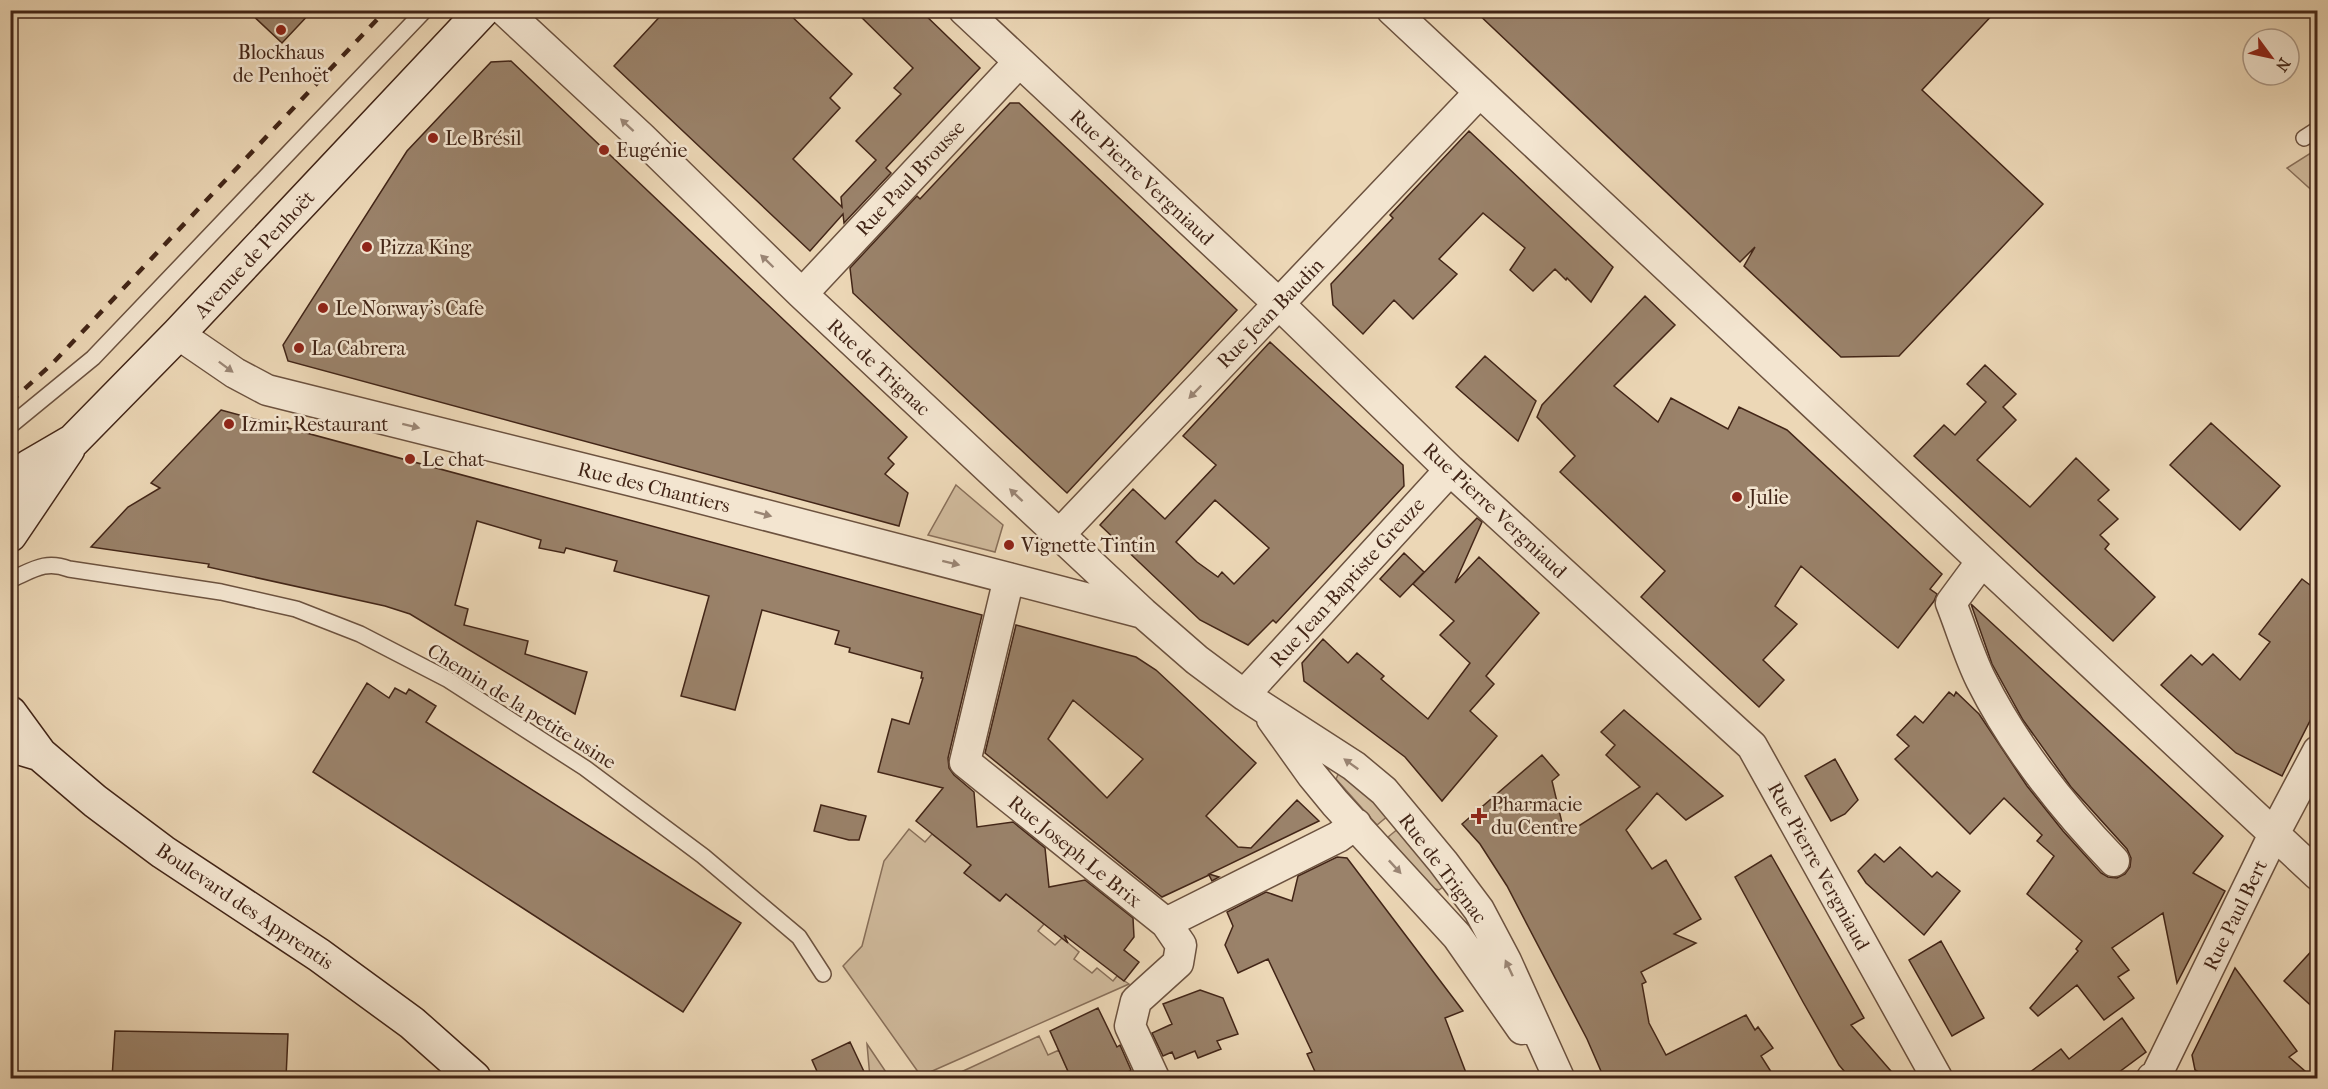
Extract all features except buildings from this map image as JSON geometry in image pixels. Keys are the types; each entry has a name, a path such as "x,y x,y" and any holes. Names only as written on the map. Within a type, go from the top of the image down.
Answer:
{"main road":[{"name":"Avenue de Penhoët","path":"10,481 30,466 73,441 178,334 483,10"},
{"path":"10,535 73,441"},
{"name":"Boulevard des Apprentis","path":"10,714 25,749 164,852 319,955 412,1023 474,1078"}],"street":[{"name":"Rue de Trignac","path":"504,10 641,137 802,294 1143,613 1197,660 1255,703 1345,760 1384,791 1443,861 1479,910 1506,961 1558,1078"},
{"name":"Rue Pierre Vergniaud","path":"964,10 1279,304 1450,470 1752,746 1937,1078"},
{"path":"1392,10 2318,874"},
{"name":"Rue Paul Brousse","path":"802,294 1019,62"},
{"name":"Rue Jean Baudin","path":"1059,535 1480,92"},
{"name":"Rue des Chantiers","path":"178,334 235,373 267,390 662,488 1143,613"},
{"name":"Rue Jean-Baptiste Greuze","path":"1255,703 1450,470"},
{"path":"1982,561 1951,603 1981,680 2034,769 2079,824 2114,861"},
{"name":"Rue Joseph Le Brix","path":"1009,578 964,762 1166,923"},
{"name":"Rue de Trignac","path":"1255,703 1311,775 1457,936 1558,1078"},
{"name":"Rue Paul Bert","path":"2152,1078 2156,1076 2274,834 2318,751"},
{"path":"1154,1078 1130,1026 1136,1000 1178,963 1180,945 1166,923 1338,837 1356,824"}],"lane":[{"path":"10,426 93,358 425,10"},
{"path":"2304,138 2318,129"},
{"name":"Chemin de la petite usine","path":"10,579 46,564 221,592 296,609 360,634 447,679 585,768 703,856 799,937 823,974"}],"shaded area":[{"path":"2317,149 2317,195 2287,168"},
{"path":"956,485 1003,525 995,552 928,535"},
{"path":"1340,770 1389,815 1377,825 1336,779"},
{"path":"1399,828 1444,886 1439,890 1432,888 1388,837"},
{"path":"909,829 925,842 932,834 971,865 965,873 999,901 1006,894 1044,924 1038,931 1055,945 1062,938 1079,952 1074,959 1092,973 1097,968 1113,981 1117,976 1129,984 921,1076 843,966 862,946 884,861"},
{"path":"1039,1036 1048,1055 1059,1050 1071,1078 948,1078"},
{"path":"867,1044 890,1078 870,1078"}],"railway":[{"path":"10,402 52,364 386,10"}],"place":[{"name":"Blockhaus de Penhoët","path":"281,30"},
{"name":"Le Brésil","path":"433,138"},
{"name":"Eugénie","path":"604,150"},
{"name":"Pizza King","path":"367,247"},
{"name":"Le Norway's Cafe","path":"323,308"},
{"name":"La Cabrera","path":"299,348"},
{"name":"Izmir Restaurant","path":"229,424"},
{"name":"Le chat","path":"410,459"},
{"name":"Julie","path":"1737,497"},
{"name":"Vignette Tintin","path":"1009,545"},
{"name":"Pharmacie du Centre","path":"1479,816"}]}
